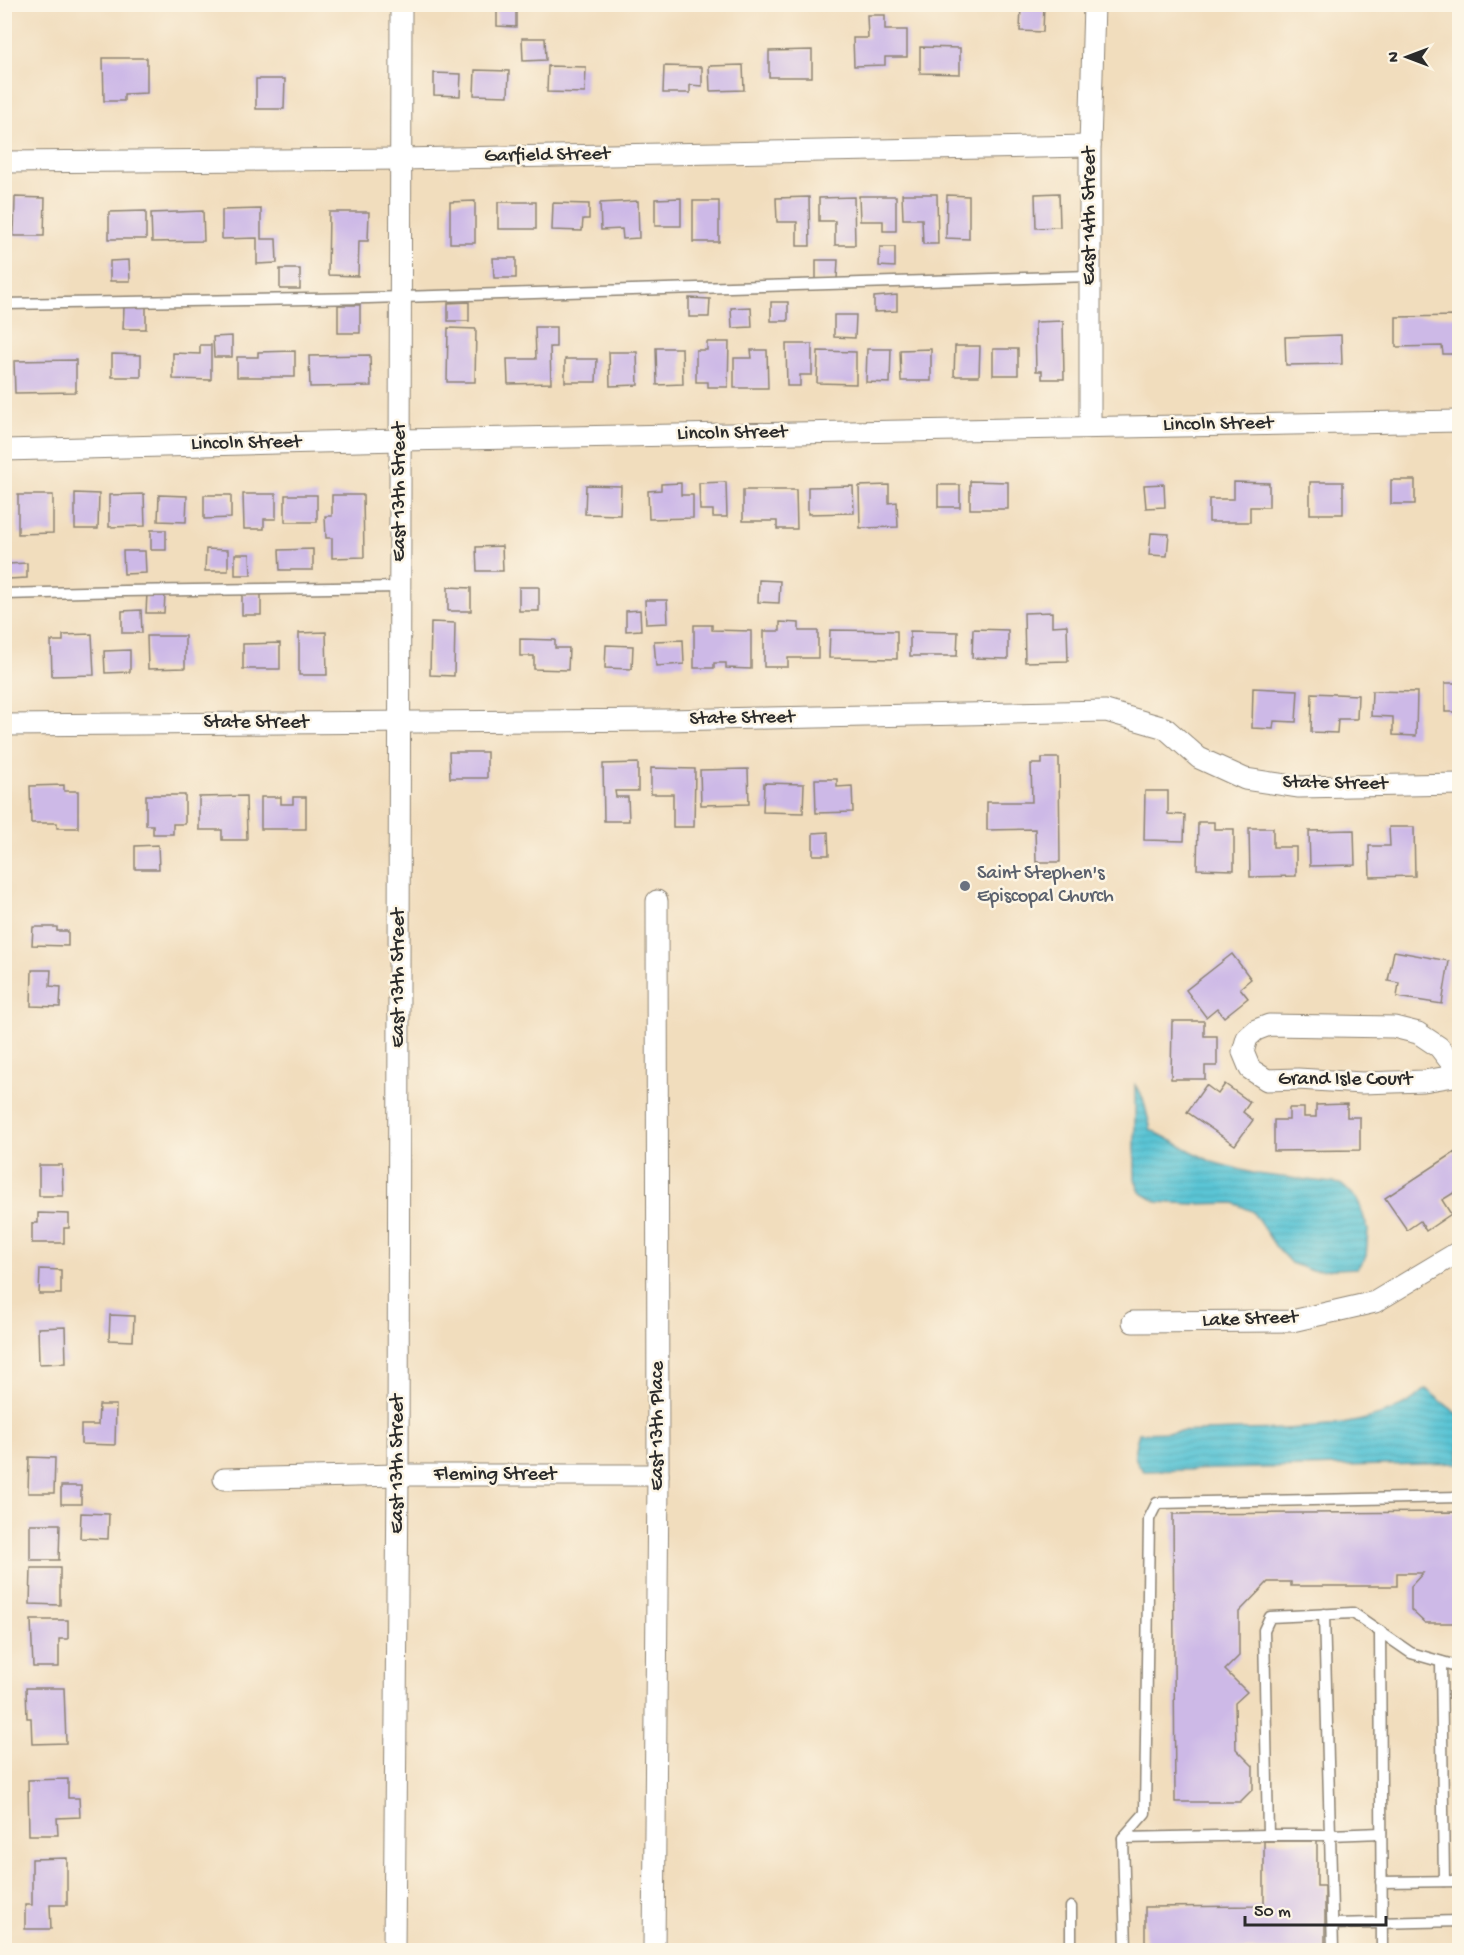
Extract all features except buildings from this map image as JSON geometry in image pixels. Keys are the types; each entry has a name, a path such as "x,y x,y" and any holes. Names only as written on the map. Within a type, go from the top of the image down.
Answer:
{"street":[{"name":"East 13th Street","path":"394,1950 398,1475 401,4"},
{"name":"East 14th Street","path":"1090,427 1090,146 1094,4"},
{"name":"Garfield Street","path":"4,162 400,159 1090,146"},
{"name":"Lincoln Street","path":"4,450 400,440 1460,421"},
{"name":"State Street","path":"4,725 667,720 1106,711 1165,728 1199,758 1245,779 1299,787 1460,784"},
{"name":"East 13th Place","path":"654,1950 658,1475 657,901"},
{"name":"Grand Isle Court","path":"1269,1025 1394,1027 1418,1033 1439,1047 1460,1075 1424,1081 1362,1083 1298,1079 1267,1080 1250,1069 1243,1052 1247,1038 1256,1030 1269,1025"},
{"name":"Lake Street","path":"1133,1322 1292,1321 1375,1302 1458,1255"},
{"name":"Fleming Street","path":"224,1479 398,1475 658,1475"}],"lane":[{"path":"4,304 400,297 1090,276"},
{"path":"4,594 400,587"},
{"path":"1126,1950 1123,1838 1145,1813 1149,1519 1157,1503 1460,1497"},
{"path":"1268,1835 1264,1630 1270,1617 1353,1613 1411,1653 1460,1667"},
{"path":"1324,1614 1333,1950"},
{"path":"1380,1631 1382,1950"},
{"path":"1441,1662 1444,1881"},
{"path":"1123,1838 1381,1833"},
{"path":"1381,1882 1460,1881"},
{"path":"1071,1907 1071,1950"},
{"path":"1333,1924 1460,1921"}],"water":[{"path":"1135,1085 1143,1098 1151,1130 1212,1162 1256,1174 1341,1184 1358,1200 1368,1230 1366,1257 1357,1268 1310,1270 1291,1263 1276,1247 1252,1211 1234,1203 1157,1202 1140,1192 1135,1179"},
{"path":"1426,1389 1459,1414 1459,1463 1144,1471 1135,1457 1139,1433 1287,1429 1338,1424 1387,1413"}],"place":[{"name":"Saint Stephen's Episcopal Church","path":"965,886"}]}
